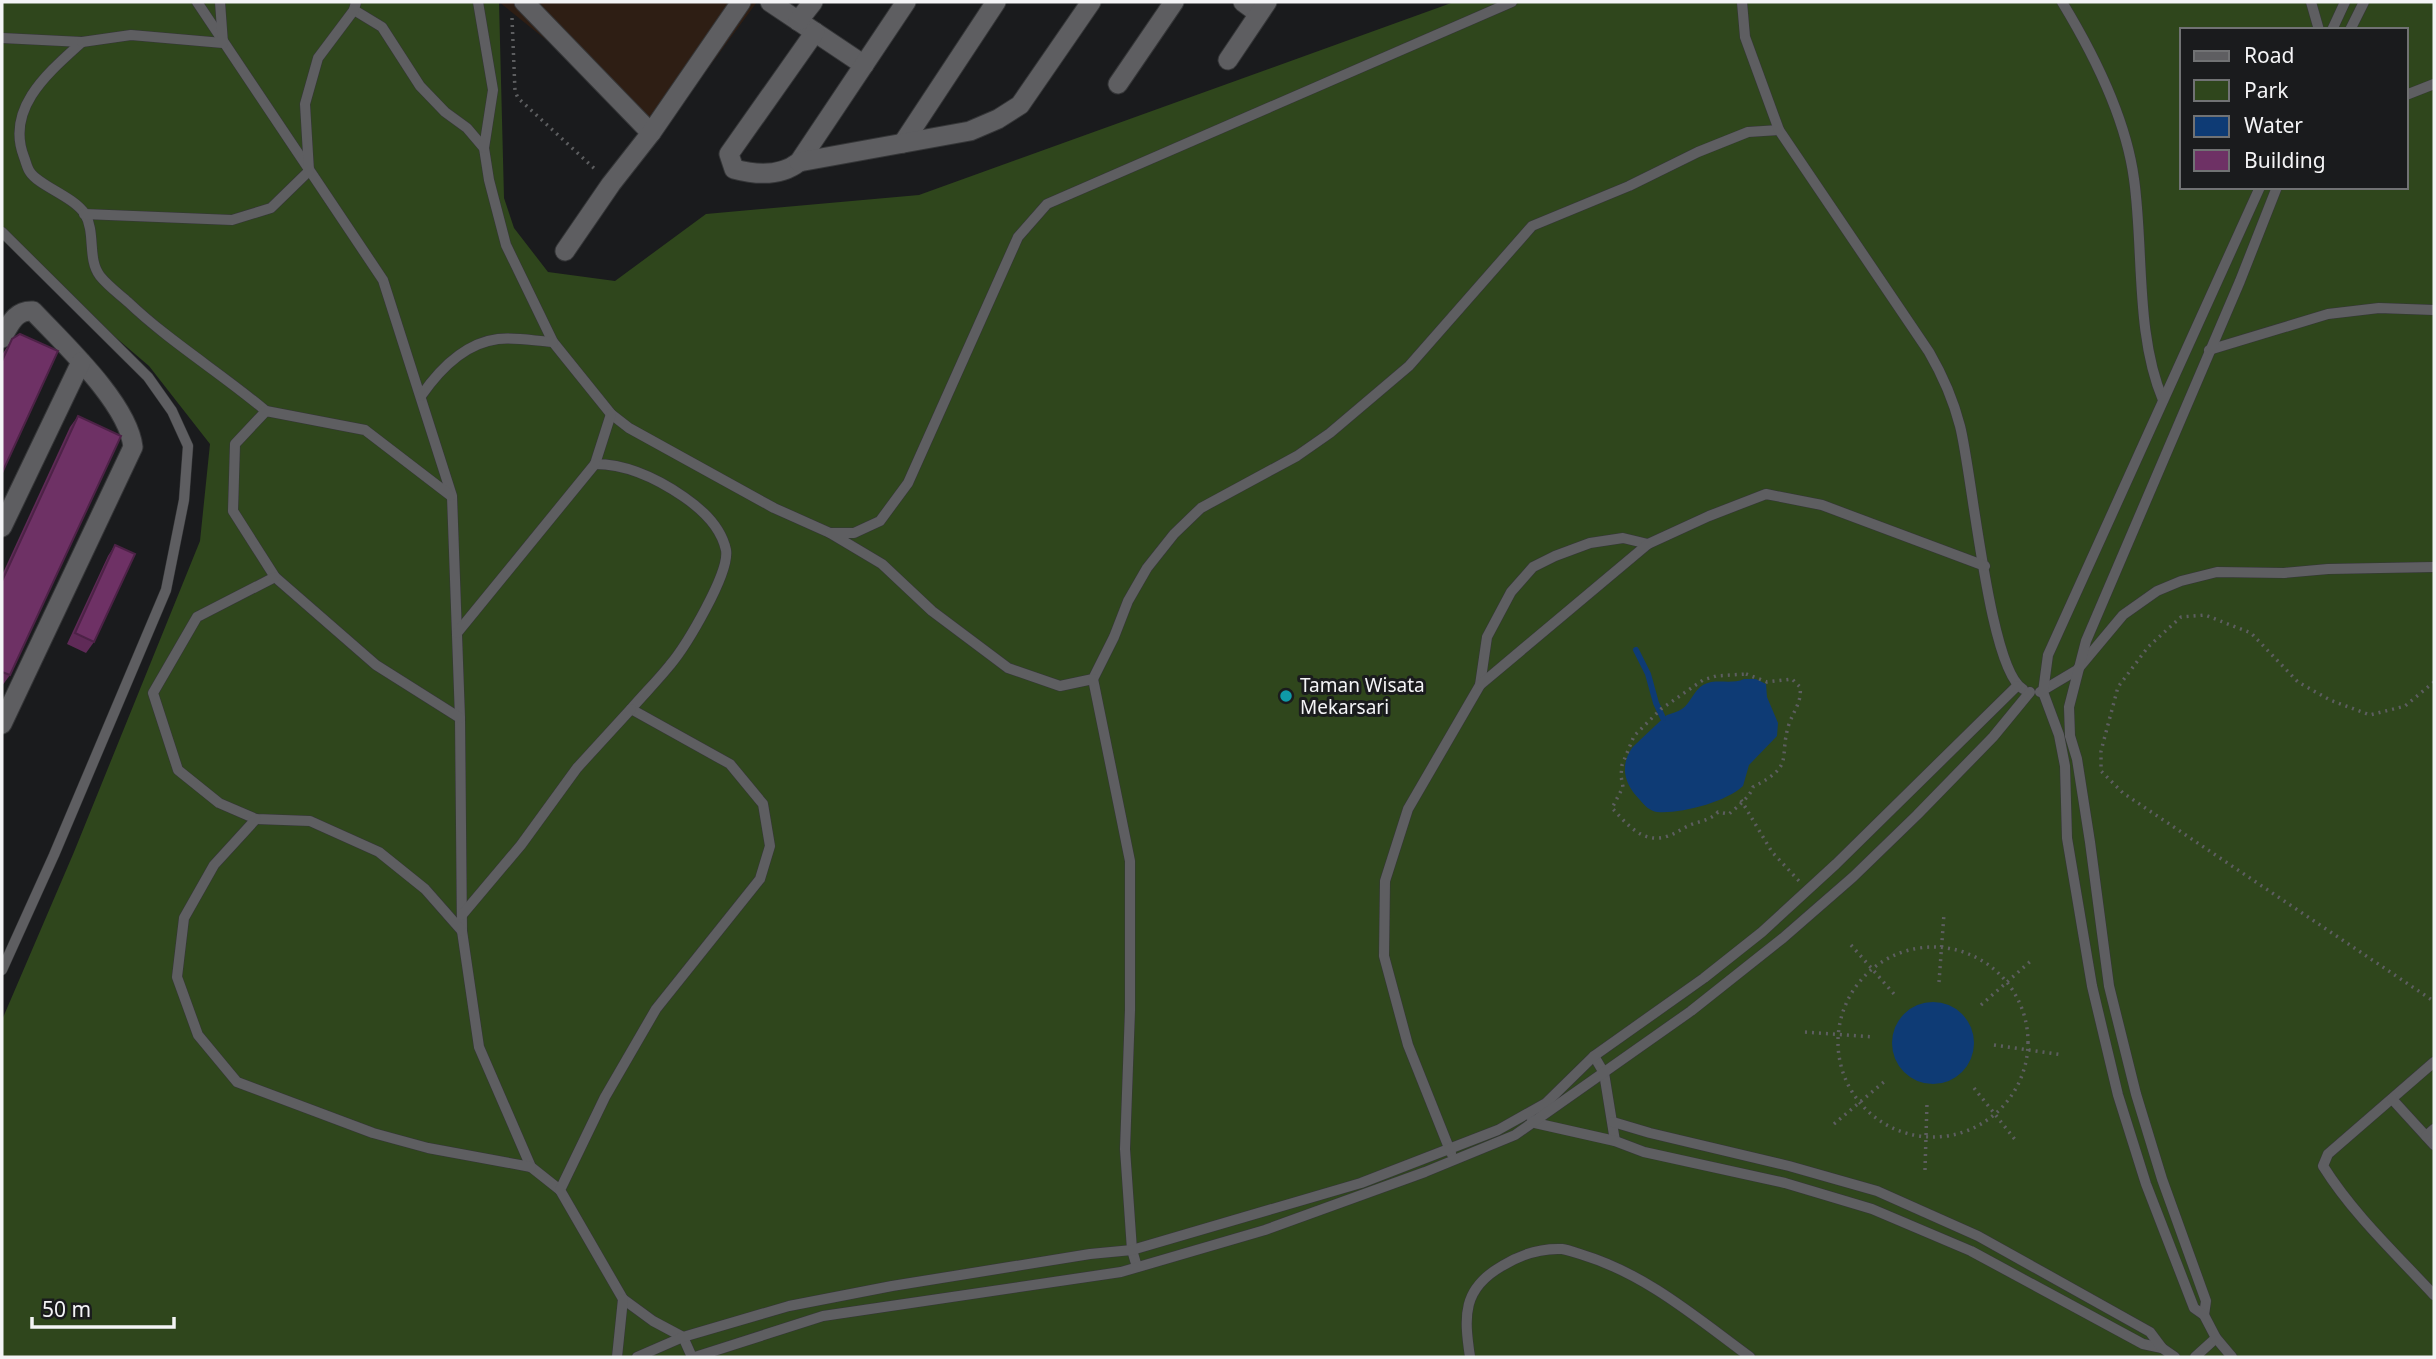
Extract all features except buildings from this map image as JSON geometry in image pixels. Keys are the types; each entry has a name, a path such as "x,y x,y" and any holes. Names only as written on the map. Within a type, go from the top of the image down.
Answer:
{"street":[{"path":"565,251 611,184 652,133 741,2"},
{"path":"770,2 864,65"},
{"path":"813,2 806,27 729,154 734,169 754,174 788,171 799,162 906,2"},
{"path":"903,143 996,2"},
{"path":"799,162 970,131 998,119 1020,105 1091,2"},
{"path":"1118,84 1174,2"},
{"path":"1228,60 1256,5"},
{"path":"518,8 652,133"},
{"path":"2,338 17,314 33,311 80,362 124,416 133,447 8,696 2,724"},
{"path":"2,527 80,362"}],"lane":[{"path":"197,2 383,280 452,496 460,718 461,931 478,1047 531,1167"},
{"path":"220,2 223,43"},
{"path":"478,2 493,90 484,148 489,180 506,245 553,342 611,414 629,428 677,455 774,508 830,533 881,564 932,611 1008,668 1060,685 1093,679"},
{"path":"830,533 854,533 880,521 908,483 1018,237 1047,204 1512,2"},
{"path":"1742,2 1745,37 1779,130 1929,352 1949,388 1961,428 1993,619 2001,650 2017,686 2030,692 2043,691 2077,670 2123,615 2157,591 2181,581 2217,572 2284,573 2328,569 2434,567"},
{"path":"2062,2 2074,21 2116,109 2134,176 2145,324 2156,383 2163,400"},
{"path":"2311,2 2318,28"},
{"path":"2333,28 2345,2"},
{"path":"2351,28 2364,2"},
{"path":"84,214 232,220 271,208 309,172 306,104 318,58 355,6 382,27 420,86 445,112 467,128 484,148"},
{"path":"2,38 82,42 131,35 223,43"},
{"path":"82,42 49,73 25,104 19,142 30,173 67,198 84,214 92,236 94,262 100,275 154,327 234,384 266,411 365,430 452,496"},
{"path":"2408,94 2434,84"},
{"path":"1137,1267 1132,1250 1125,1149 1130,1010 1130,860 1093,679 1128,601 1147,568 1174,534 1201,508 1297,456 1331,433 1409,366 1532,226 1748,132 1779,130"},
{"path":"2232,1357 2216,1338 2204,1315 2194,1308 2146,1184 2118,1095 2092,986 2069,851 2064,766 2059,735 2043,691 2048,655 2259,189"},
{"path":"2204,1315 2206,1301 2162,1179 2136,1094 2109,986 2077,759 2070,736 2069,707 2077,670 2092,629 2240,281 2276,189"},
{"path":"2,232 148,377 172,411 188,446 184,500 166,590 54,855 2,970"},
{"path":"2209,350 2328,314 2379,309 2434,310"},
{"path":"421,396 433,379 465,350 498,340 553,342"},
{"path":"266,411 235,444 233,511 275,576 376,665 460,718"},
{"path":"457,633 595,464 611,414"},
{"path":"462,915 521,845 577,768 672,663 717,590 726,553 718,528 696,506 667,485 612,464 595,464"},
{"path":"1455,1160 1408,1045 1384,956 1385,881 1408,809 1480,685 1648,544 1766,494 1822,505 1985,566"},
{"path":"1480,685 1487,637 1511,592 1533,567 1590,543 1623,538 1648,544"},
{"path":"275,576 197,617 153,693 178,770 219,803 256,819 310,821 379,852 425,889 461,931"},
{"path":"637,1357 683,1337 789,1306 1090,1254 1132,1250 1361,1183 1498,1130 1546,1103 1594,1056 1704,978 1762,932 1808,891 2017,686"},
{"path":"256,819 214,865 184,918 177,977 198,1035 237,1082 373,1133 428,1147 531,1167 560,1190 623,1299 653,1321 683,1337 693,1357 823,1316 1107,1274 1137,1267 1265,1230 1516,1135 1701,1003 1783,938 1853,877 1993,737 2030,692"},
{"path":"560,1190 605,1097 656,1009 760,879 770,846 763,804 730,764 631,709"},
{"path":"1594,1056 1604,1073 1615,1141"},
{"path":"2434,1062 2328,1154 2323,1166 2368,1224 2434,1295"},
{"path":"2392,1099 2430,1132 2434,1145"},
{"path":"1526,1114 1535,1123 1615,1141 1644,1152 1784,1183 1872,1209 1971,1251 2143,1344 2167,1353"},
{"path":"1613,1122 1877,1191 1989,1242 2150,1332 2167,1353"},
{"path":"1470,1357 1465,1322 1471,1295 1485,1276 1531,1252 1564,1249 1616,1267 1648,1285 1750,1357"},
{"path":"617,1357 623,1299"},
{"path":"2194,1357 2216,1338"}],"path":[{"path":"518,8 515,91 518,98 611,184"},
{"path":"2434,682 2405,706 2370,715 2330,701 2298,682 2251,633 2205,615 2181,617 2148,647 2118,687 2101,751 2101,771 2123,793 2434,1000"},
{"path":"1746,674 1761,681 1791,679 1797,682 1801,692 1790,722 1785,760 1776,773 1754,787 1751,794 1741,800 1729,814 1718,812 1665,837 1645,837 1629,827 1624,817 1612,808 1623,787 1620,776 1622,765 1634,736 1661,709 1697,684 1716,676 1746,674"},
{"path":"1741,800 1772,852 1808,891"},
{"path":"1939,982 1944,914"},
{"path":"1851,945 1895,995"},
{"path":"1941,946 1979,959 2007,982 2015,993 2026,1020 2028,1050 2023,1075 2004,1108 1972,1130 1944,1138 1915,1137 1875,1118 1843,1077 1836,1034 1845,1003 1871,969 1905,951 1941,946"},
{"path":"1981,1005 2033,958"},
{"path":"1805,1032 1872,1037"},
{"path":"1994,1045 2063,1055"},
{"path":"1834,1124 1885,1080"},
{"path":"1974,1088 2017,1142"},
{"path":"1925,1170 1927,1103"}],"shaded area":[{"path":"499,2 757,2 661,132"}],"green space":[{"name":"Taman Wisata Mekarsari","path":"2,2 499,2 504,198 514,228 548,272 615,281 706,214 919,195 1454,2 2434,2 2434,1357 2,1357 2,1020 74,852 200,541 210,444 149,366 2,240"}],"water":[{"path":"1756,679 1766,684 1767,697 1778,723 1777,736 1749,765 1743,786 1715,802 1690,809 1652,811 1627,782 1626,762 1632,748 1667,715 1685,706 1703,685"},
{"path":"1933,1002 1949,1005 1962,1014 1971,1027 1974,1043 1971,1059 1962,1072 1949,1081 1933,1084 1917,1081 1904,1072 1895,1059 1892,1043 1895,1027 1904,1014 1917,1005"}],"waterway":[{"path":"1636,650 1648,674 1663,718"}],"place":[{"name":"Taman Wisata Mekarsari","path":"1286,696"}]}
